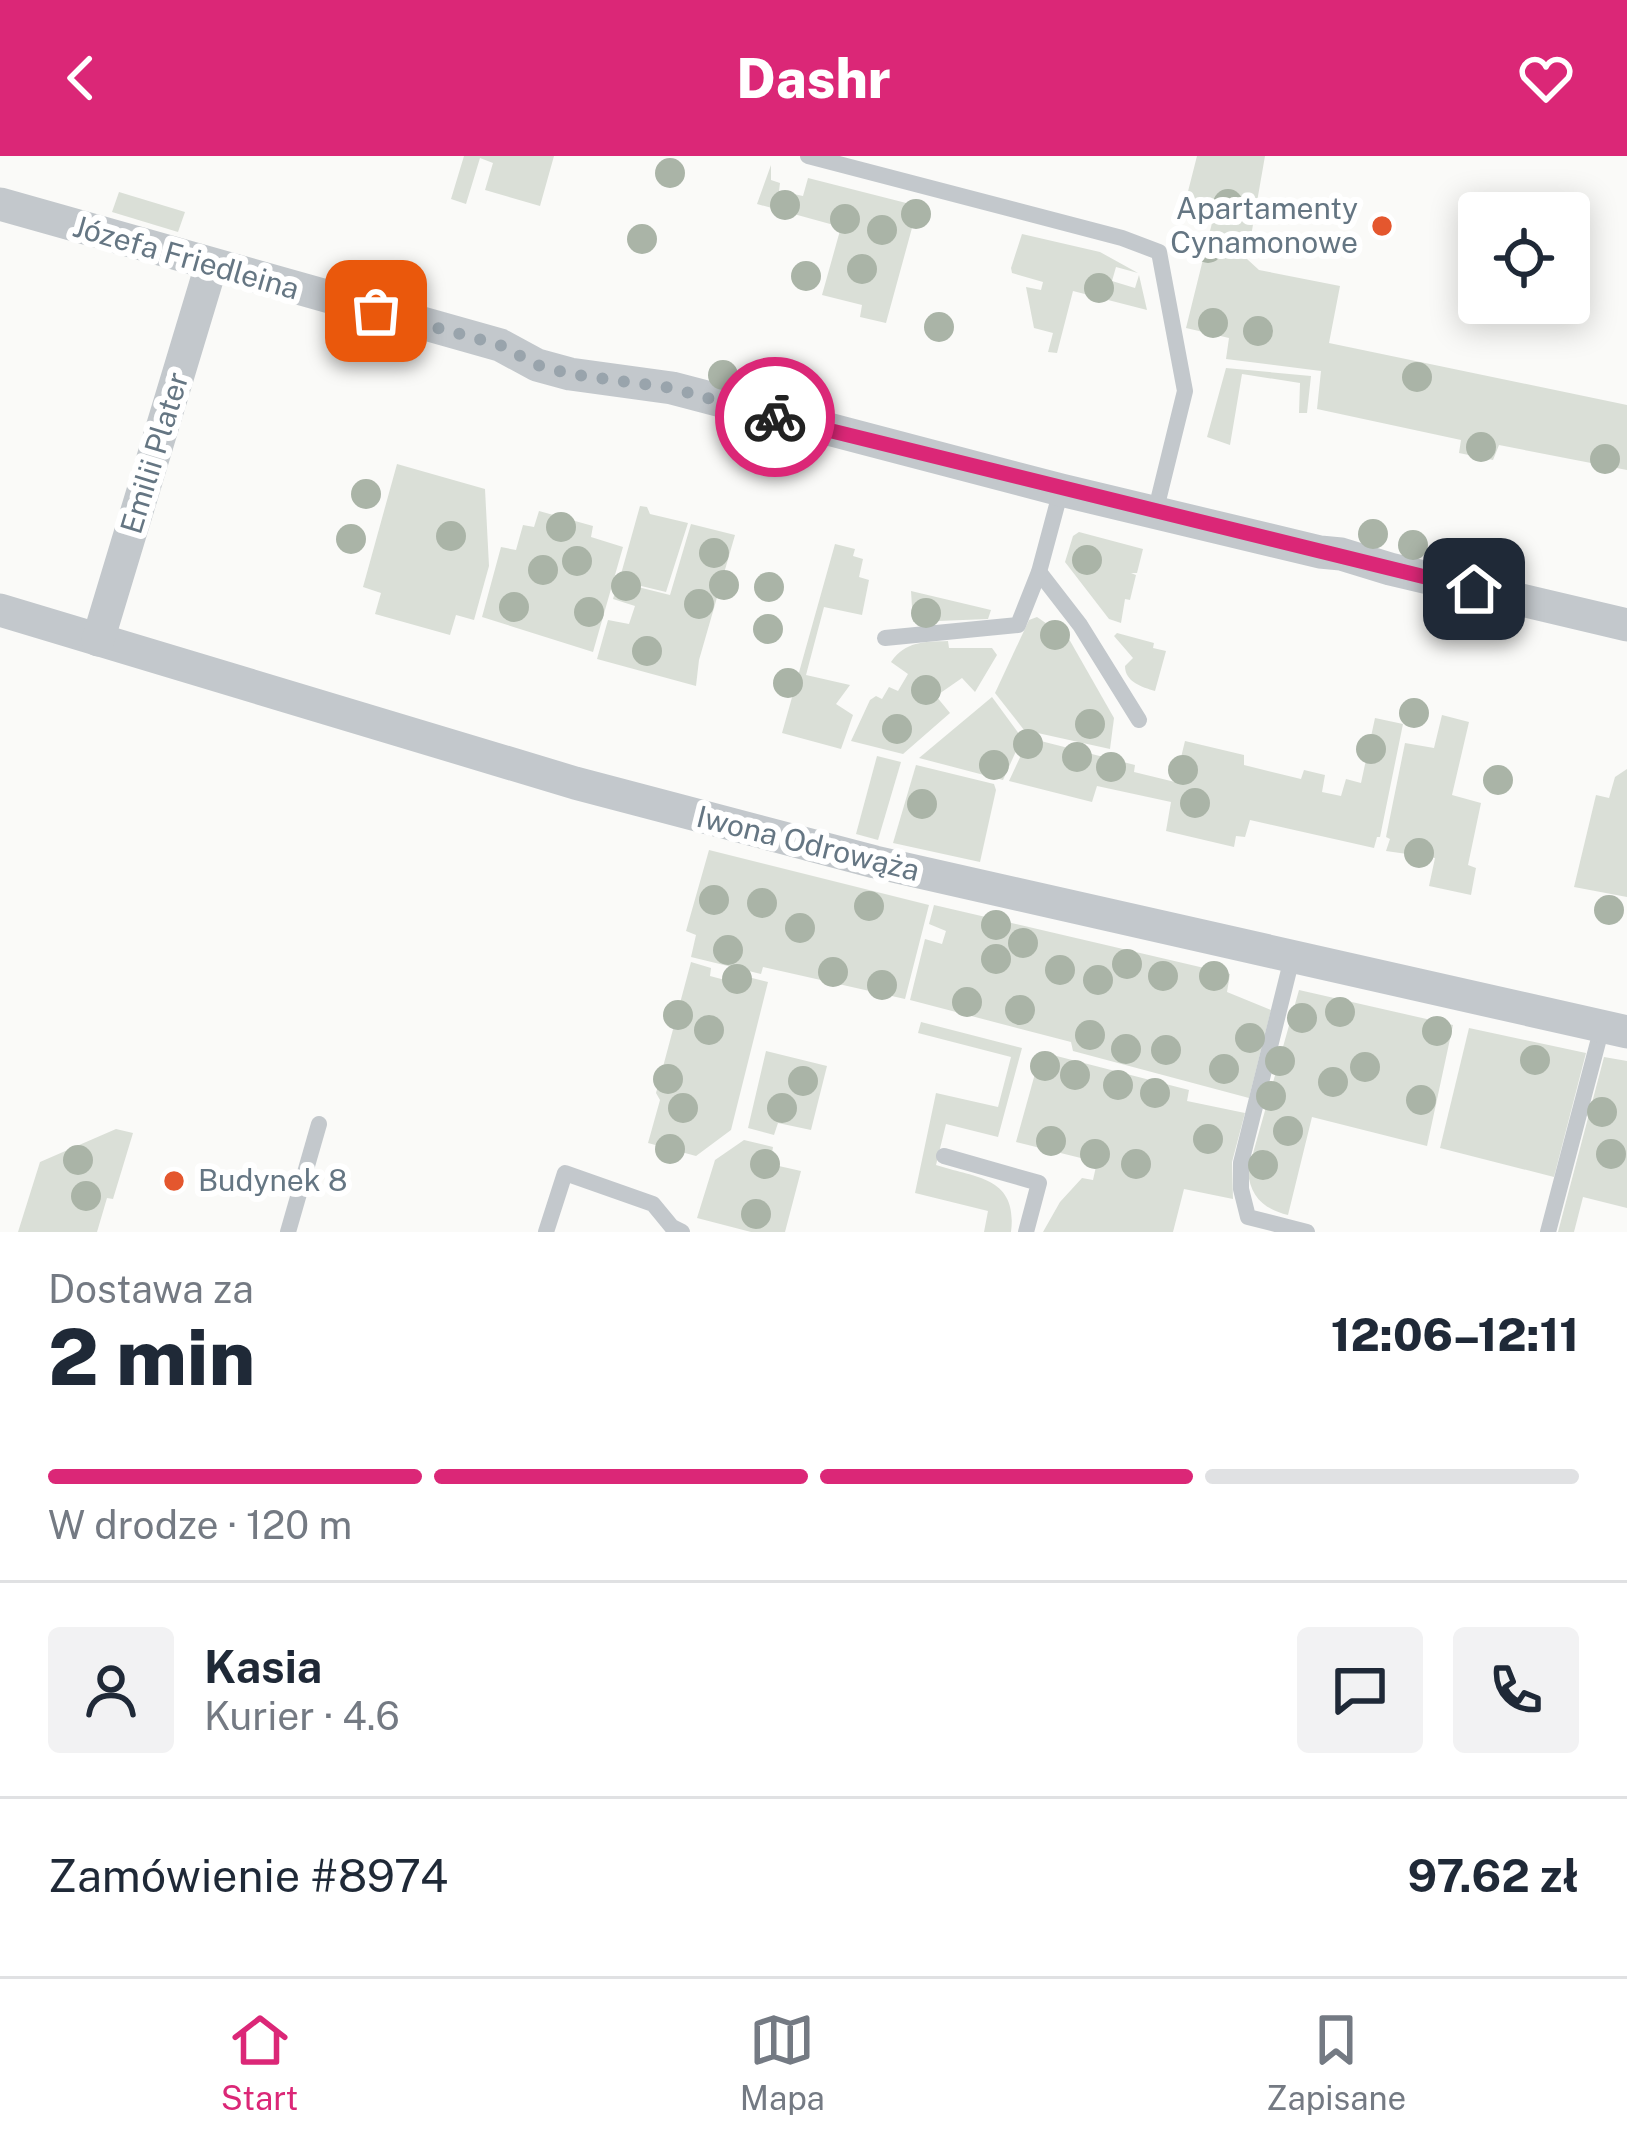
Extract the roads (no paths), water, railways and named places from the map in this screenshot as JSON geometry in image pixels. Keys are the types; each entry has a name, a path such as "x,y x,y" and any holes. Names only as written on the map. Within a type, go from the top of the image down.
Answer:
{"street":[{"name":"Józefa Friedleina","path":"0,204 500,345 553,370 672,388 1061,490 1627,625"},
{"name":"Emilii Plater","path":"98,640 212,266"},
{"name":"Iwona Odrowąża","path":"0,610 598,789 938,877 1614,1030"}],"lane":[{"path":"808,156 1159,252 1186,391 1155,513"},
{"path":"885,638 1018,625 1039,572 1061,490"},
{"path":"1039,572 1080,625 1138,721"},
{"path":"1292,958 1240,1176 1248,1217 1307,1232"},
{"path":"1548,1232 1614,1030"},
{"path":"288,1232 320,1124"},
{"path":"944,1156 1040,1183 1025,1232"},
{"path":"546,1232 565,1173 653,1204 682,1232"}],"place":[{"name":"Apartamenty Cynamonowe","path":"1382,226"},
{"name":"Budynek 8","path":"174,1181"}]}
